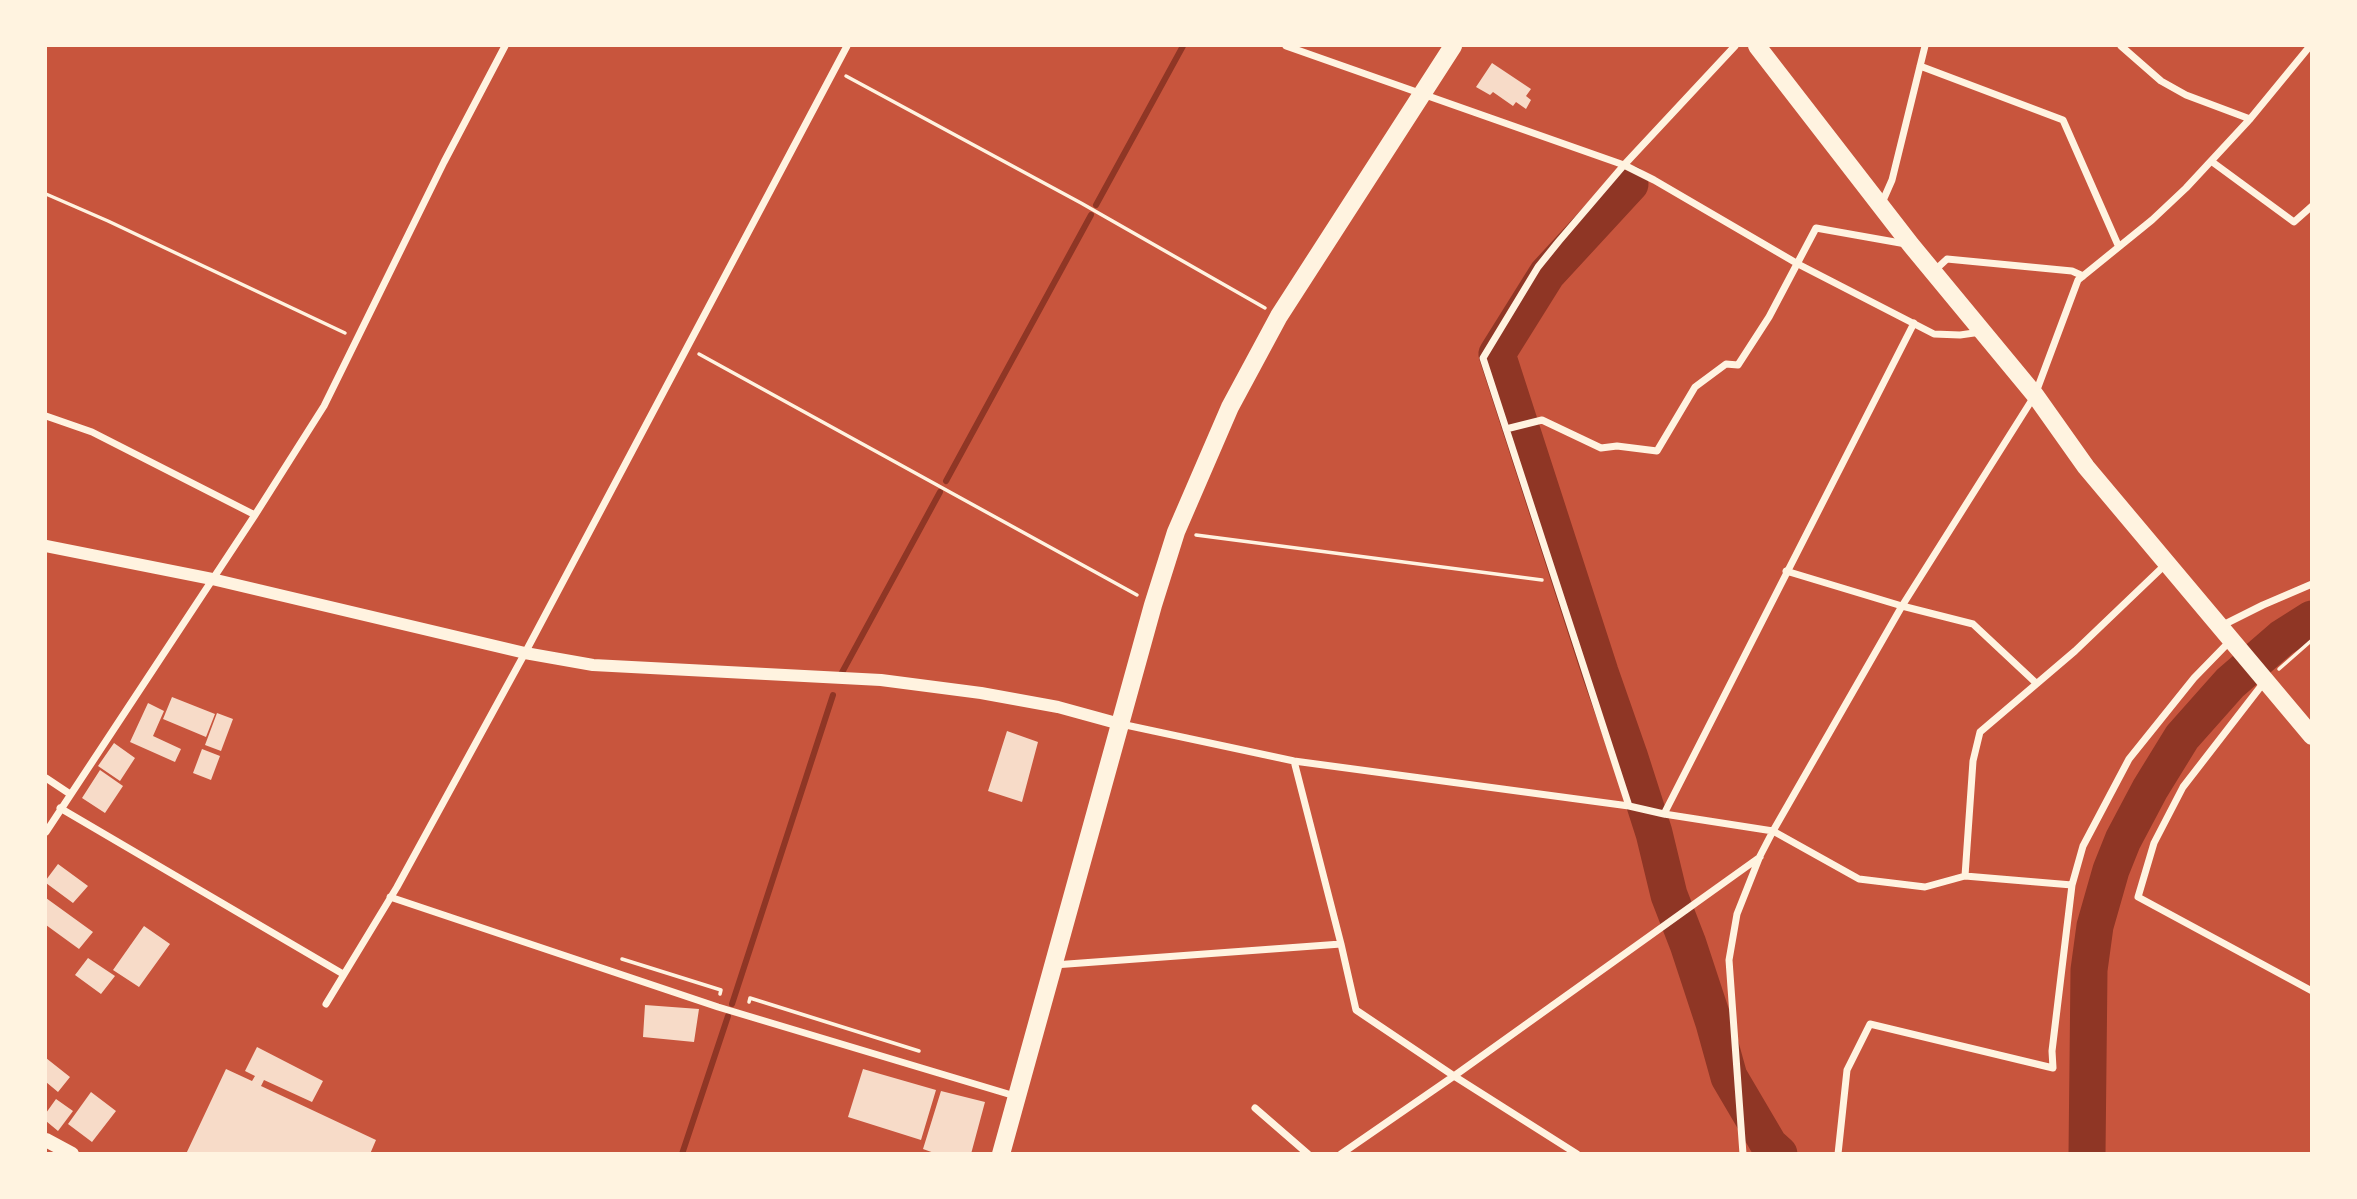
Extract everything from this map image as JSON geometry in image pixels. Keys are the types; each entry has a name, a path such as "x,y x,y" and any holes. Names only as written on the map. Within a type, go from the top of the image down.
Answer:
{"main road":[{"path":"1001,1153 1153,604 1176,532 1230,407 1279,316 1453,46"},
{"path":"1757,46 1910,245 2035,395 2086,467 2312,736"},
{"path":"46,1140 72,1153"}],"street":[{"path":"46,832 324,406 505,46"},
{"path":"326,1004 390,897 525,653 847,46"},
{"path":"1286,46 1624,165 1798,264 1934,334 1982,332"},
{"path":"1629,806 1483,358 1538,267 1624,165 1735,46"},
{"path":"1881,206 1892,180 1924,46"},
{"path":"2121,46 2161,81 2186,95 2250,119"},
{"path":"1743,1153 1729,960 1737,915 1760,856 1902,606 2035,395 2078,280 2152,220 2211,161 2250,119 2310,46"},
{"path":"1920,65 2063,120 2118,246"},
{"path":"2211,161 2294,222 2312,206"},
{"path":"1506,429 1542,419 1601,448 1617,446 1657,451 1695,387 1726,364 1738,365 1798,264 1816,228 1910,245"},
{"path":"1933,272 1947,259 2072,271 2083,276"},
{"path":"1664,814 1914,323"},
{"path":"46,416 92,432 255,515"},
{"path":"46,545 212,579 525,653 593,665 881,680 981,693 1058,707 1120,724 1294,761 1629,806 1773,831 1859,880 1925,887 1965,876 2072,885"},
{"path":"1965,876 1973,761 1980,732 2075,652 2167,563"},
{"path":"1786,571 1973,624 2036,683"},
{"path":"1838,1153 1847,1070 1870,1024 2053,1068 2052,1051 2072,885 2082,846 2129,759 2226,633 2263,605 2312,584"},
{"path":"2265,681 2183,788 2154,843 2138,897 2312,991"},
{"path":"1294,761 1356,1010 1454,1076 1577,1153"},
{"path":"46,778 70,794"},
{"path":"60,808 343,974"},
{"path":"1340,1153 1454,1076 1760,856"},
{"path":"390,897 718,1007 1016,1096"},
{"path":"1052,965 1341,944"},
{"path":"1255,1108 1308,1153"}],"path":[{"path":"835,70 1081,203 1279,316"},
{"path":"46,194 356,339"},
{"path":"688,348 1153,604"},
{"path":"1176,532 1555,582"},
{"path":"2265,681 2312,640"},
{"path":"745,1014 750,998 930,1054"}],"building":[{"path":"1492,63 1531,89 1526,96 1531,100 1526,109 1516,102 1513,106 1493,92 1490,95 1476,87"},
{"path":"172,697 215,714 206,737 163,719"},
{"path":"148,703 164,711 153,736 181,749 175,762 130,742"},
{"path":"217,713 233,719 221,751 205,745"},
{"path":"1007,731 1038,742 1022,802 988,791"},
{"path":"114,743 135,758 120,781 98,766"},
{"path":"202,749 220,756 211,780 193,773"},
{"path":"100,770 123,786 105,813 82,798"},
{"path":"58,864 88,886 73,903 46,883"},
{"path":"46,898 93,932 79,949 46,925"},
{"path":"144,926 170,944 139,987 113,970"},
{"path":"88,958 115,976 101,994 75,975"},
{"path":"645,1005 699,1009 694,1042 643,1037"},
{"path":"257,1047 323,1081 312,1102 264,1080 261,1086 376,1140 370,1154 186,1154 226,1069 252,1081 255,1076 245,1071"},
{"path":"46,1058 70,1077 58,1092 46,1082"},
{"path":"863,1069 936,1090 921,1140 848,1117"},
{"path":"941,1091 985,1102 971,1154 937,1154 923,1149"},
{"path":"91,1092 116,1111 92,1142 68,1124"},
{"path":"56,1099 73,1111 58,1131 46,1121 46,1113"}],"waterway":[{"path":"1096,205 1183,46"},
{"path":"1630,184 1547,274 1497,354 1629,755 1654,833 1669,895 1688,944 1729,1077 1769,1145 1779,1154"},
{"path":"946,481 1091,215"},
{"path":"839,678 940,492"},
{"path":"2087,1154 2089,970 2095,926 2111,870 2123,840 2182,737 2230,683 2282,638 2312,619"},
{"path":"732,1004 833,695"},
{"path":"682,1154 728,1016"}]}
